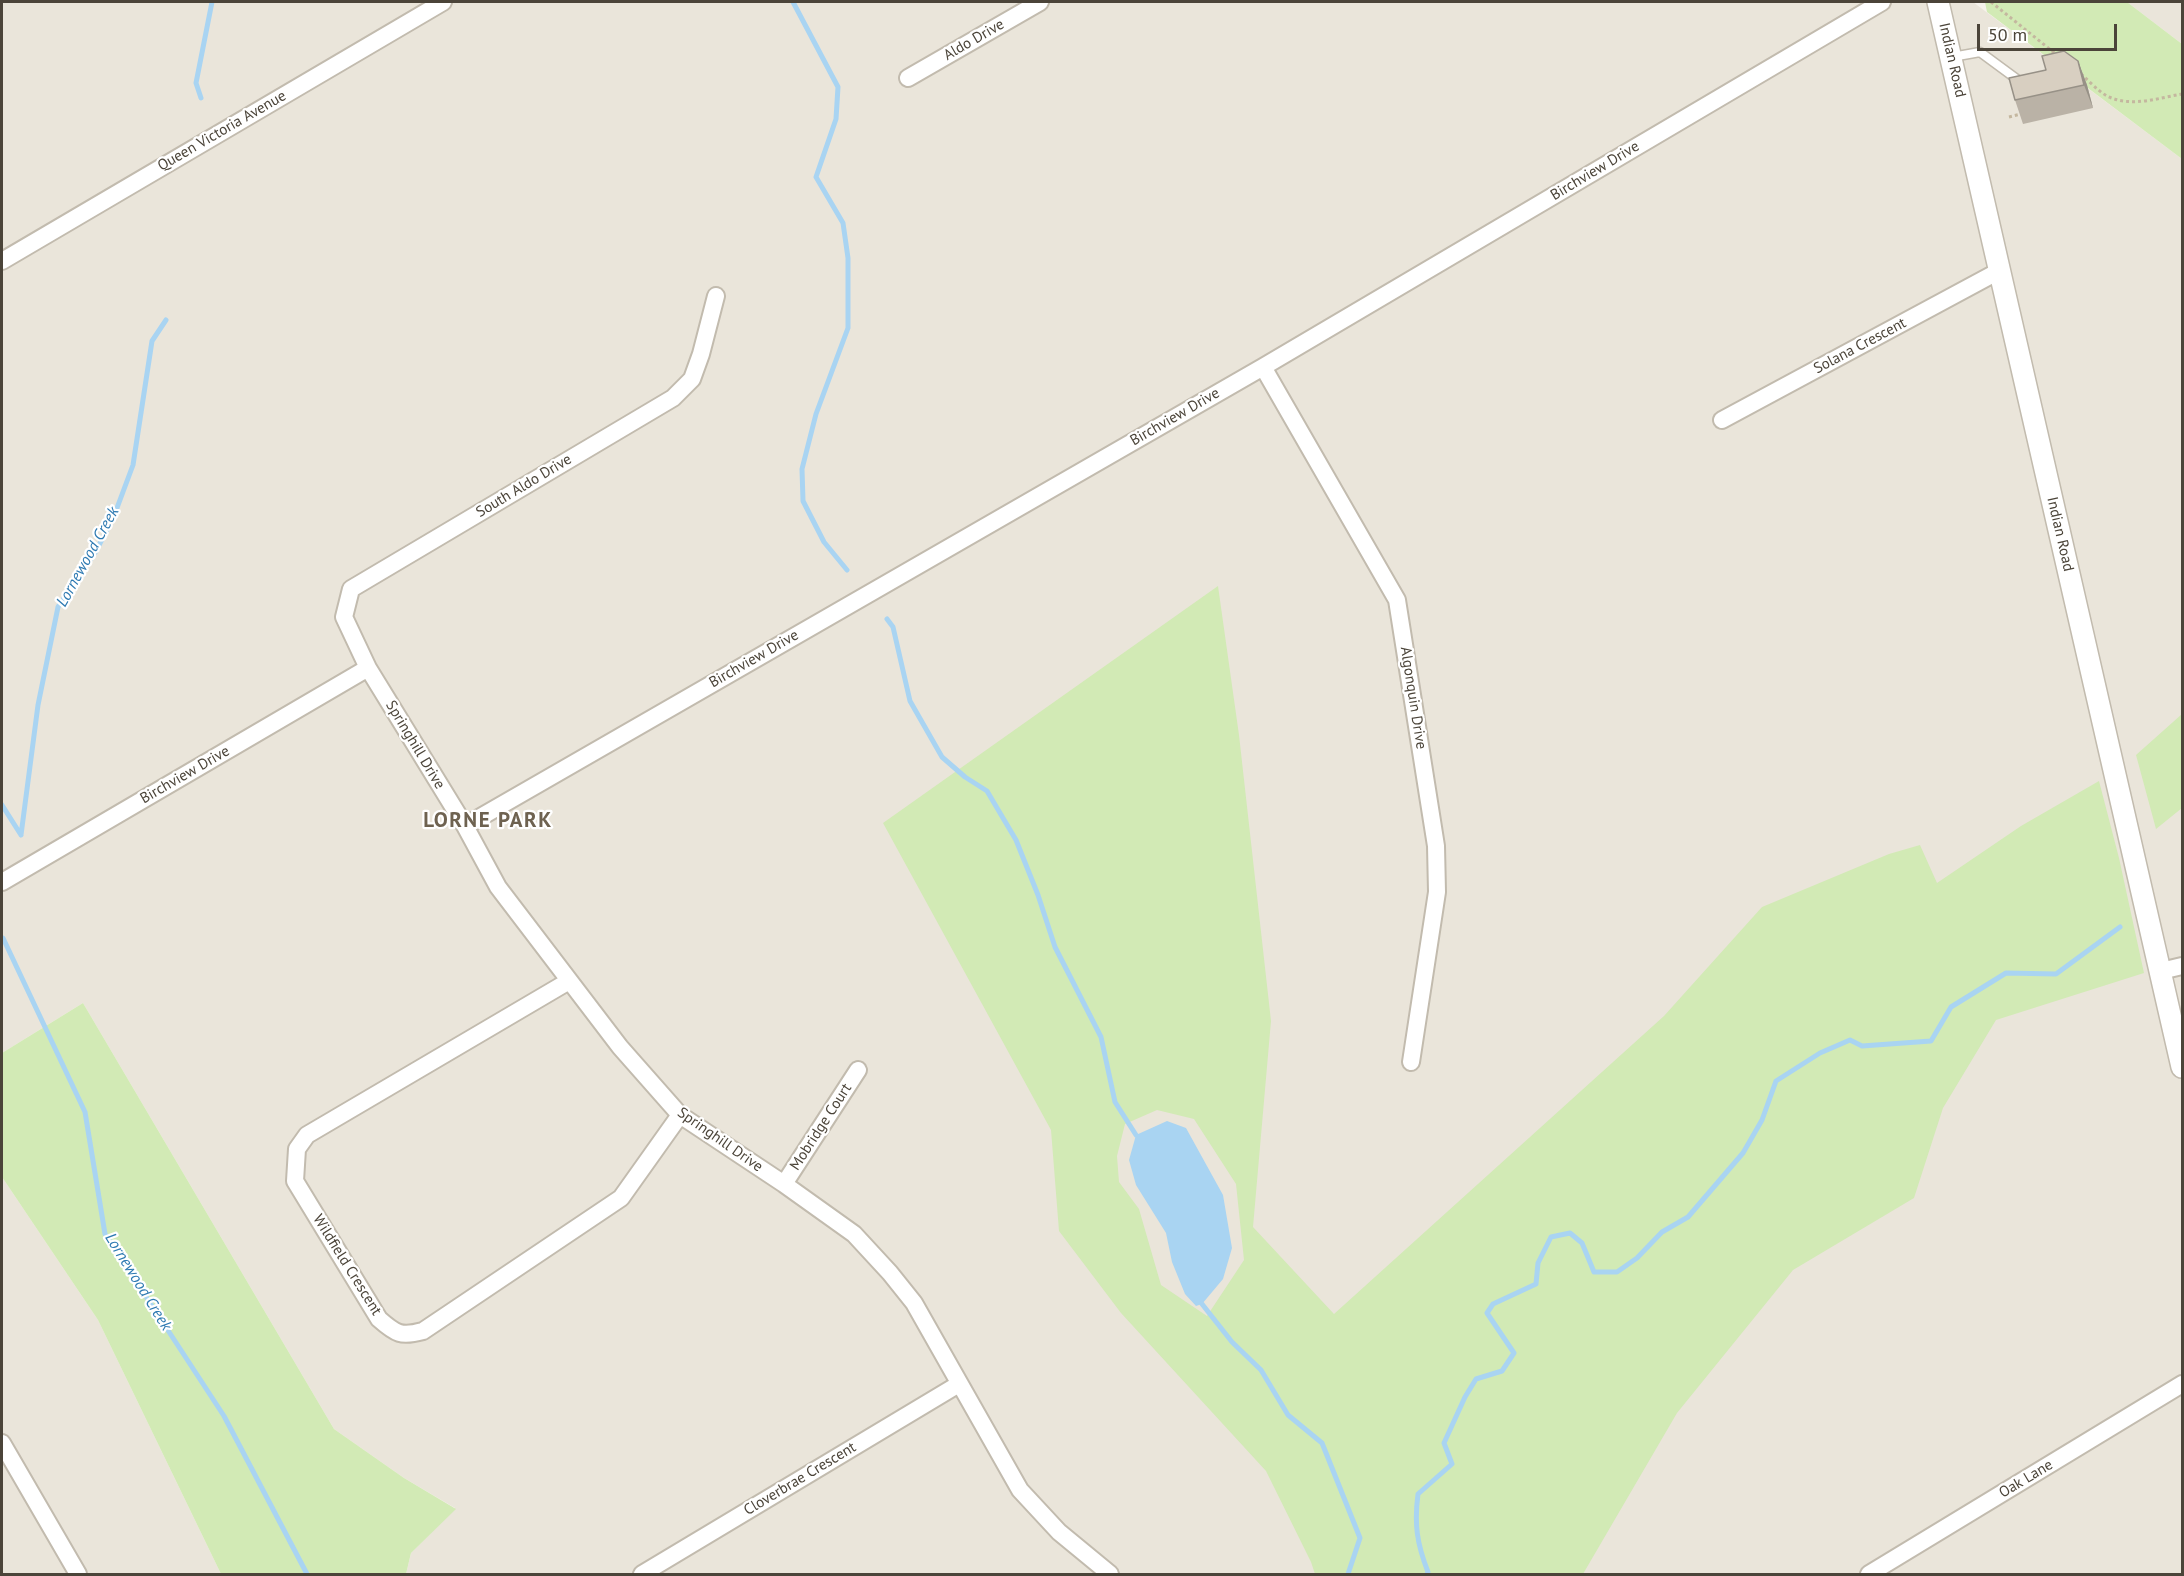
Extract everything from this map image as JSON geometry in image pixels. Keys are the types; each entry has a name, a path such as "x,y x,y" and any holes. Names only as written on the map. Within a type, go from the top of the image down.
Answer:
{"street":[{"name":"Queen Victoria Avenue","path":"2,261 443,2"},
{"name":"Aldo Drive","path":"908,78 1040,2"},
{"name":"Birchview Drive","path":"465,826 1263,367 1882,2"},
{"name":"Indian Road","path":"1938,2 2182,1067"},
{"name":"Solana Crescent","path":"1722,420 1999,271"},
{"name":"South Aldo Drive","path":"368,668 344,617 351,589 673,398 692,380 716,296"},
{"name":"Algonquin Drive","path":"1263,367 1397,600 1436,846 1437,892 1411,1062"},
{"name":"Birchview Drive","path":"2,882 368,668"},
{"name":"Springhill Drive","path":"368,668 465,826 498,887 620,1047 680,1115 854,1234 890,1273 914,1302 1020,1490 1059,1532 1103,1572"},
{"path":"2161,971 2182,966"},
{"name":"Wildfield Crescent","path":"569,981 307,1135 297,1149 295,1180 379,1319 393,1332 407,1335 423,1331 621,1198 680,1115"},
{"name":"Mobridge Court","path":"784,1184 858,1070"},
{"name":"Cloverbrae Crescent","path":"642,1575 959,1384"},
{"name":"Oak Lane","path":"1869,1575 2182,1384"},
{"path":"2,1443 78,1575"}],"lane":[{"path":"1951,57 1980,52 2018,80"}],"path":[{"path":"1991,2 2064,60"},
{"path":"2073,67 2106,96 2128,102 2139,103 2182,94"},
{"path":"2009,117 2021,114"}],"shaded area":[{"path":"2,2 1973,2 2182,159 2182,1574 406,1574 411,1553 455,1508 404,1478 334,1429 83,1003 2,1053"},
{"path":"2127,2 2182,2 2182,44"},
{"path":"2,1177 98,1320 221,1574 2,1574"}],"green space":[{"path":"1985,2 2127,2 2182,44 2182,159 1987,12"},
{"path":"1218,586 1239,735 1271,1021 1253,1227 1334,1314 1664,1016 1762,907 1889,854 1920,845 1937,883 2021,826 2099,781 2119,858 2144,973 1996,1020 1943,1108 1914,1198 1793,1270 1677,1413 1583,1574 1315,1574 1266,1471 1121,1313 1059,1231 1051,1130 883,823","holes":["1157,1110 1194,1119 1236,1184 1244,1260 1207,1316 1161,1285 1139,1209 1119,1182 1117,1156 1125,1124"]},
{"path":"2182,714 2182,808 2156,829 2136,755"},
{"path":"83,1003 334,1429 404,1478 456,1509 411,1553 406,1574 221,1574 98,1320 2,1177 2,1053"}],"water":[{"path":"1167,1121 1186,1128 1223,1195 1232,1248 1223,1279 1202,1304 1196,1306 1185,1294 1172,1262 1166,1233 1136,1185 1129,1160 1136,1135"}],"building":[{"path":"2064,51 2078,61 2084,85 2015,100 2009,78 2046,70 2042,56"}],"waterway":[{"name":"Lornewood Creek","path":"201,98 196,83 212,2"},
{"path":"793,2 838,87 836,119 816,177 843,223 848,258 848,328 816,414 802,469 803,501 824,542 847,570"},
{"name":"Lornewood Creek","path":"21,835 38,705 58,607 96,551 114,516 133,465 152,341 166,320"},
{"path":"887,619 893,627 910,701 942,757 965,777 987,791 1016,840 1038,895 1055,947 1101,1037 1115,1102 1136,1135"},
{"name":"Lornewood Creek","path":"2,805 21,835"},
{"path":"1427,1574 1417,1534 1418,1494 1452,1464 1444,1443 1476,1379 1502,1371 1514,1353 1487,1313 1493,1304 1536,1284 1538,1263 1551,1237 1570,1233 1582,1243 1594,1272 1617,1272 1637,1258 1662,1232 1688,1217 1743,1153 1762,1120 1776,1081 1820,1053 1850,1040 1862,1046 1931,1041 1951,1007 2006,973 2056,974 2120,927"},
{"name":"Lornewood Creek","path":"3,938 85,1112 105,1234 224,1416 307,1574"},
{"path":"1202,1304 1232,1342 1261,1370 1288,1415 1322,1443 1360,1538 1348,1574"}],"district":[{"name":"LORNE PARK","path":"488,821"}]}
